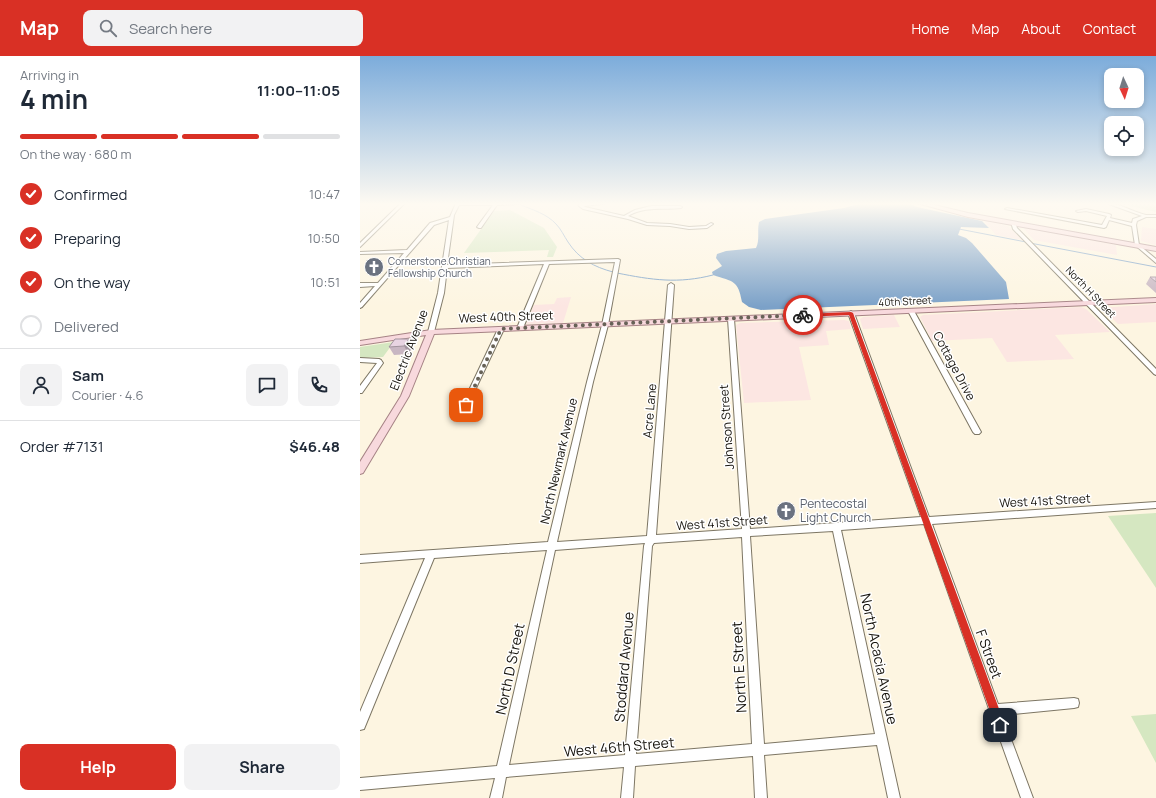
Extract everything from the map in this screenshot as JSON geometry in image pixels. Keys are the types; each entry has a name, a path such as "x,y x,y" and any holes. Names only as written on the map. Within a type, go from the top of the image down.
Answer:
{"main road":[{"path":"1095,238 1156,249"},
{"name":"40th Street","path":"654,323 911,310 1156,300"},
{"name":"West 40th Street","path":"360,343 431,332 654,323"},
{"name":"Electric Avenue","path":"360,470 405,396 431,332"},
{"path":"397,337 420,338 423,340 425,348"}],"street":[{"path":"360,246 369,238"},
{"path":"360,306 420,238"},
{"name":"Electric Avenue","path":"431,332 441,293 449,238"},
{"name":"North H Street","path":"1025,238 1156,373"},
{"path":"1136,238 1137,245 1156,262"},
{"path":"360,253 408,251"},
{"path":"445,267 547,263 520,328"},
{"name":"North Newmark Avenue","path":"547,263 617,263 605,325 590,382 552,545"},
{"path":"360,285 379,284"},
{"name":"Acre Lane","path":"651,539 670,285"},
{"name":"Cottage Drive","path":"911,310 977,432"},
{"name":"F Street","path":"851,313 927,520 1026,798"},
{"name":"Johnson Street","path":"731,319 746,533"},
{"path":"466,405 501,329"},
{"path":"360,360 379,361 378,366 360,391"},
{"name":"West 41st Street","path":"360,559 1156,505"},
{"name":"North Acacia Avenue","path":"836,527 894,798"},
{"name":"North E Street","path":"746,533 761,798"},
{"name":"Stoddard Avenue","path":"627,798 648,546 651,539"},
{"name":"North D Street","path":"496,798 552,545"},
{"path":"360,725 431,554"},
{"path":"994,710 1074,703"},
{"name":"West 46th Street","path":"360,784 882,739"}],"shaded area":[{"path":"1010,238 1020,238 1022,240"},
{"path":"1032,238 1077,238 1116,245 1117,255 1034,240"},
{"path":"1141,238 1156,238 1156,245 1141,241"},
{"path":"571,297 563,323 526,324 534,305 554,304 557,298"},
{"path":"1156,304 1156,322 1118,324 1101,308"},
{"path":"1081,307 1086,309 1110,332 1055,335 1074,359 1007,362 992,338 932,341 920,317 923,315"},
{"path":"894,315 900,327 863,329 860,319 863,317"},
{"path":"849,321 851,329 826,331 829,345 799,347 811,400 744,403 736,325 740,323"}],"green space":[{"path":"475,238 551,238 557,247 553,257 547,257 549,250 464,253"},
{"path":"394,342 383,357 360,358 360,347"},
{"path":"1156,513 1156,588 1108,516"},
{"path":"1156,714 1156,763 1131,716"}],"water":[{"path":"758,238 965,238 972,243 1006,282 1009,299 761,310 749,307 742,302 739,289 734,283 713,275 712,272 722,266 716,258 717,254 726,251 756,248"}],"building":[{"path":"1150,277 1156,277 1156,282"},
{"path":"395,339 409,339 404,346 389,347"}],"waterway":[{"path":"565,238 572,248 582,258 593,265 613,272"},
{"path":"1003,238 1026,242"},
{"path":"1030,243 1156,267"},
{"path":"617,273 642,278 665,280 700,278 713,275"}],"way so far":[{"path":"466,405 501,329 803,315"}],"place":[{"name":"Cornerstone Christian Fellowship Church","path":"374,267"},
{"name":"Pentecostal Light Church","path":"786,511"}],"route":[{"path":"803,315 851,313 1000,725"}]}
